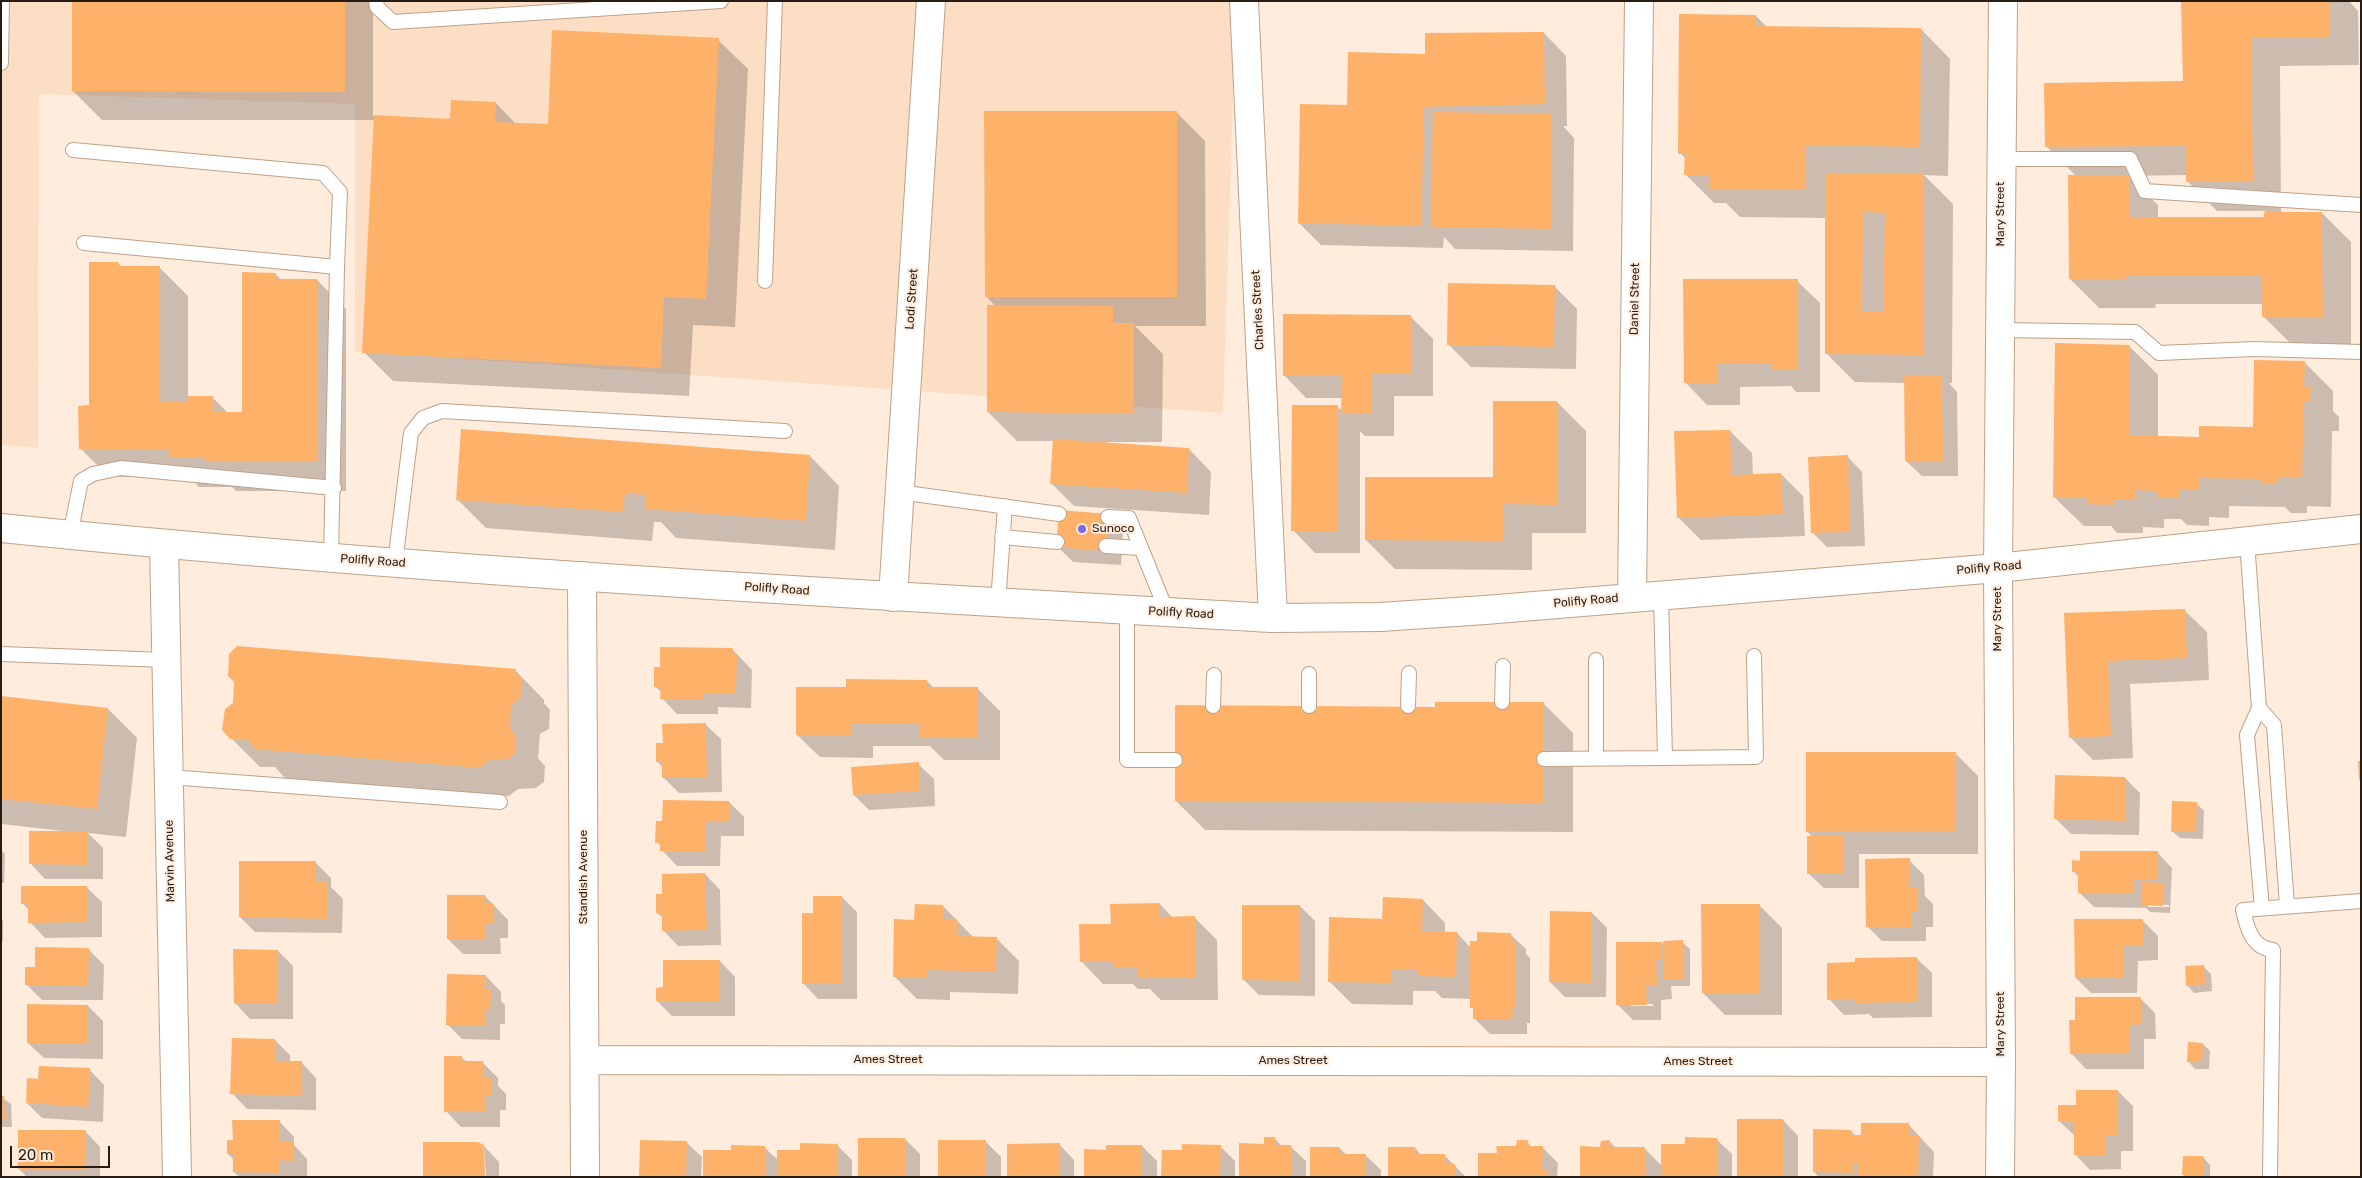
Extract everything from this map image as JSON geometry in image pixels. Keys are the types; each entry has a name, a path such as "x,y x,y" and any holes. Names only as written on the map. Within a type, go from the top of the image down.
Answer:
{"street":[{"name":"Lodi Street","path":"893,597 931,1"},
{"name":"Charles Street","path":"1244,1 1273,618"},
{"name":"Daniel Street","path":"1632,598 1639,1"},
{"name":"Mary Street","path":"2000,1177 1998,568 2003,1"},
{"name":"Polifly Road","path":"1,528 164,545 395,563 893,597 1273,618 1380,617 1632,598 1998,568 2361,529"},
{"name":"Marvin Avenue","path":"164,545 177,1177"},
{"name":"Standish Avenue","path":"582,576 585,1177"},
{"name":"Ames Street","path":"585,1060 2001,1062"}],"lane":[{"path":"1,63 2,1"},
{"path":"376,1 377,7 393,22 721,1"},
{"path":"766,281 776,1"},
{"path":"73,150 323,173 340,192 331,558"},
{"path":"2001,159 2130,159 2144,191 2361,205"},
{"path":"84,243 337,267"},
{"path":"2000,330 2135,332 2158,353 2254,349 2361,352"},
{"path":"395,563 411,432 423,418 442,411 785,431"},
{"path":"70,535 81,481 93,474 121,468 334,488"},
{"path":"899,492 1059,514"},
{"path":"998,603 1005,506"},
{"path":"1108,517 1129,518 1166,612"},
{"path":"1002,537 1057,542"},
{"path":"2247,541 2259,708 2246,735 2262,908"},
{"path":"1106,546 1141,548"},
{"path":"1661,595 1665,758"},
{"path":"1127,610 1126,760 1175,760"},
{"path":"1,654 166,660"},
{"path":"1544,758 1756,757 1754,656"},
{"path":"1596,660 1596,758"},
{"path":"1502,702 1503,666"},
{"path":"1408,673 1408,706"},
{"path":"1309,674 1309,706"},
{"path":"1213,706 1214,675"},
{"path":"2259,708 2274,726 2287,906"},
{"path":"168,777 500,802"},
{"path":"2270,1177 2273,950 2260,947 2254,941 2243,910 2361,901"}],"shaded area":[{"path":"1,1 1236,1 1223,413 355,351 355,104 39,94 38,448 1,445"}],"building":[{"path":"72,1 345,1 345,92 72,91"},
{"path":"2181,1 2330,1 2330,37 2251,37 2253,182 2186,182 2186,146 2045,147 2044,83 2183,81"},
{"path":"1679,14 1756,15 1756,26 1921,28 1920,147 1805,145 1805,190 1710,189 1710,175 1684,175 1685,154 1678,154"},
{"path":"552,30 719,38 706,299 664,297 661,368 362,353 374,115 450,119 451,100 496,102 495,122 548,124"},
{"path":"1544,32 1545,104 1424,107 1421,226 1298,223 1300,104 1347,105 1348,52 1425,54 1425,33"},
{"path":"984,111 1177,111 1177,297 985,297"},
{"path":"1433,112 1552,114 1551,229 1431,227"},
{"path":"1825,173 1924,174 1924,355 1825,354","holes":["1863,212 1885,213 1883,311 1862,311"]},
{"path":"2068,175 2129,175 2130,217 2264,217 2264,212 2322,212 2323,317 2262,317 2262,275 2127,275 2126,279 2069,279"},
{"path":"89,262 118,262 119,266 160,266 160,401 187,401 187,396 213,396 214,412 242,412 242,272 276,273 276,279 317,279 317,462 206,462 206,458 169,458 168,449 79,449 78,406 89,405"},
{"path":"1683,279 1798,279 1798,370 1772,370 1772,364 1718,364 1718,383 1684,383"},
{"path":"1448,283 1555,285 1554,347 1447,345"},
{"path":"987,305 1113,306 1113,323 1134,323 1134,414 987,412"},
{"path":"1283,314 1411,315 1411,374 1372,374 1372,414 1341,413 1342,376 1283,376"},
{"path":"2055,343 2130,345 2129,435 2199,437 2199,426 2253,427 2254,360 2305,361 2304,387 2311,386 2310,402 2304,402 2302,478 2278,478 2278,484 2261,484 2261,479 2200,478 2200,490 2180,489 2180,497 2157,497 2157,491 2135,490 2135,499 2114,499 2114,505 2087,504 2087,498 2053,497"},
{"path":"1904,375 1942,375 1943,461 1905,461"},
{"path":"1493,401 1557,401 1557,505 1503,504 1503,541 1365,540 1365,477 1493,477"},
{"path":"1292,405 1338,405 1338,531 1291,531"},
{"path":"461,429 810,455 806,521 646,509 646,495 625,493 623,512 456,500"},
{"path":"1730,430 1732,475 1781,473 1783,514 1677,518 1674,431"},
{"path":"1053,439 1189,448 1187,493 1050,484"},
{"path":"1848,455 1850,532 1811,533 1808,457"},
{"name":"Sunoco","path":"1059,510 1108,514 1106,551 1056,547"},
{"path":"2185,609 2187,658 2108,661 2111,736 2069,738 2064,613"},
{"path":"237,646 516,669 516,673 522,680 520,699 511,705 510,728 516,736 515,753 507,760 489,760 480,768 255,749 247,739 230,739 222,730 225,709 233,703 234,682 228,676 229,654"},
{"path":"660,647 733,648 732,654 737,654 736,693 703,693 703,700 660,699 661,687 654,687 654,667 660,667"},
{"path":"846,679 927,680 927,687 978,687 978,738 920,738 920,724 851,724 851,736 796,735 796,687 846,687"},
{"path":"1,696 108,708 97,809 1,799"},
{"path":"1435,702 1544,702 1544,803 1175,801 1175,705 1435,707"},
{"path":"706,723 707,777 662,778 662,762 656,762 656,743 663,743 662,724"},
{"path":"1806,752 1956,752 1956,832 1806,832"},
{"path":"2358,761 2361,761 2361,779 2359,780"},
{"path":"919,762 920,791 853,795 851,767"},
{"path":"2055,775 2125,777 2125,821 2054,819"},
{"path":"663,800 729,801 729,822 706,821 706,852 660,851 660,843 655,843 656,821 662,821"},
{"path":"2172,801 2197,802 2196,832 2171,832"},
{"path":"29,831 88,831 88,865 29,864"},
{"path":"1807,836 1844,836 1844,874 1807,874"},
{"path":"2080,851 2158,851 2158,880 2133,880 2133,893 2078,893 2078,872 2072,872 2072,860 2080,861"},
{"path":"1910,858 1910,888 1918,888 1918,912 1912,912 1912,927 1866,927 1865,859"},
{"path":"239,861 316,861 316,882 328,882 328,919 239,917"},
{"path":"705,873 707,930 662,931 662,913 656,913 656,894 662,894 662,874"},
{"path":"2142,882 2163,883 2163,906 2141,905"},
{"path":"21,886 87,886 88,922 28,923 28,904 21,904"},
{"path":"447,895 485,895 486,904 493,903 493,923 485,923 486,939 447,939"},
{"path":"813,896 842,896 842,984 802,984 802,913 813,913"},
{"path":"1383,897 1423,899 1422,931 1457,932 1456,977 1418,976 1418,970 1391,969 1391,983 1328,982 1329,917 1382,919"},
{"path":"1160,903 1160,917 1195,916 1196,978 1138,978 1137,967 1114,967 1114,962 1080,962 1079,924 1111,924 1110,904"},
{"path":"915,904 943,905 944,919 957,919 957,936 997,937 996,972 928,970 928,978 893,977 894,919 914,920"},
{"path":"1701,904 1760,904 1760,993 1702,993"},
{"path":"1242,905 1300,905 1300,981 1242,980"},
{"path":"1550,911 1592,912 1592,983 1549,982"},
{"path":"2074,919 2143,919 2143,946 2123,946 2123,978 2075,978"},
{"path":"1477,932 1511,933 1511,942 1515,942 1515,1008 1513,1008 1512,1019 1473,1019 1473,1008 1470,1008 1470,941 1477,941"},
{"path":"1683,940 1683,979 1664,979 1663,941"},
{"path":"1616,942 1662,942 1662,960 1656,960 1657,985 1646,985 1647,1005 1616,1005"},
{"path":"35,947 89,948 88,985 25,985 25,967 35,967"},
{"path":"233,949 278,950 278,1004 234,1004"},
{"path":"1917,957 1918,1002 1856,1003 1856,999 1827,1000 1827,963 1855,962 1855,958"},
{"path":"663,960 720,960 720,1002 656,1001 656,988 663,987"},
{"path":"2204,965 2205,984 2186,986 2185,966"},
{"path":"447,974 486,975 486,989 491,989 490,1009 485,1009 485,1025 446,1025"},
{"path":"2075,997 2141,997 2141,1024 2129,1025 2130,1054 2070,1054 2069,1020 2075,1020"},
{"path":"27,1004 88,1005 88,1044 27,1043"},
{"path":"232,1038 275,1039 275,1061 302,1061 301,1096 230,1094"},
{"path":"2188,1042 2203,1043 2202,1062 2187,1062"},
{"path":"444,1056 462,1056 462,1061 483,1061 483,1078 491,1078 491,1095 485,1095 485,1112 444,1112"},
{"path":"39,1066 90,1068 88,1107 26,1103 27,1078 38,1079"},
{"path":"2076,1090 2118,1090 2118,1136 2106,1136 2106,1155 2074,1155 2074,1122 2058,1121 2058,1105 2076,1105"},
{"path":"1,1096 4,1096 5,1120 1,1120"},
{"path":"1737,1119 1783,1119 1783,1177 1737,1177"},
{"path":"232,1120 280,1120 279,1142 293,1142 293,1161 280,1160 280,1173 233,1172 233,1154 227,1154 227,1140 233,1140"},
{"path":"1861,1123 1909,1123 1909,1136 1919,1136 1918,1176 1858,1175 1858,1161 1853,1161 1853,1173 1813,1172 1813,1129 1851,1130 1851,1135 1861,1135"},
{"path":"18,1130 86,1130 86,1170 18,1169"},
{"path":"1264,1137 1275,1137 1275,1145 1291,1145 1291,1177 1239,1177 1239,1143 1264,1144"},
{"path":"1685,1137 1717,1138 1717,1177 1661,1177 1661,1144 1685,1144"},
{"path":"858,1138 905,1138 905,1177 858,1177"},
{"path":"640,1140 687,1141 686,1177 639,1177"},
{"path":"938,1140 986,1140 986,1177 938,1177"},
{"path":"1517,1140 1528,1140 1527,1146 1543,1146 1542,1169 1548,1169 1548,1177 1478,1177 1478,1153 1497,1153 1496,1146 1516,1146"},
{"path":"1610,1140 1610,1147 1645,1147 1645,1177 1580,1177 1580,1146 1600,1147 1601,1141"},
{"path":"423,1142 478,1142 484,1145 485,1177 423,1177"},
{"path":"800,1143 838,1144 837,1177 777,1177 777,1150 800,1150"},
{"path":"1060,1143 1060,1177 1007,1177 1007,1144"},
{"path":"1182,1144 1221,1145 1220,1177 1161,1177 1162,1150 1182,1150"},
{"path":"731,1145 765,1146 765,1177 703,1177 703,1150 731,1150"},
{"path":"1106,1145 1142,1145 1142,1177 1084,1177 1084,1149 1106,1150"},
{"path":"1310,1147 1340,1147 1340,1154 1366,1154 1366,1177 1310,1177"},
{"path":"1388,1147 1415,1147 1416,1154 1445,1154 1445,1164 1455,1164 1455,1177 1388,1177"},
{"path":"2183,1156 2203,1156 2203,1175 2182,1175"}],"place":[{"name":"Sunoco","path":"1082,529"}]}
